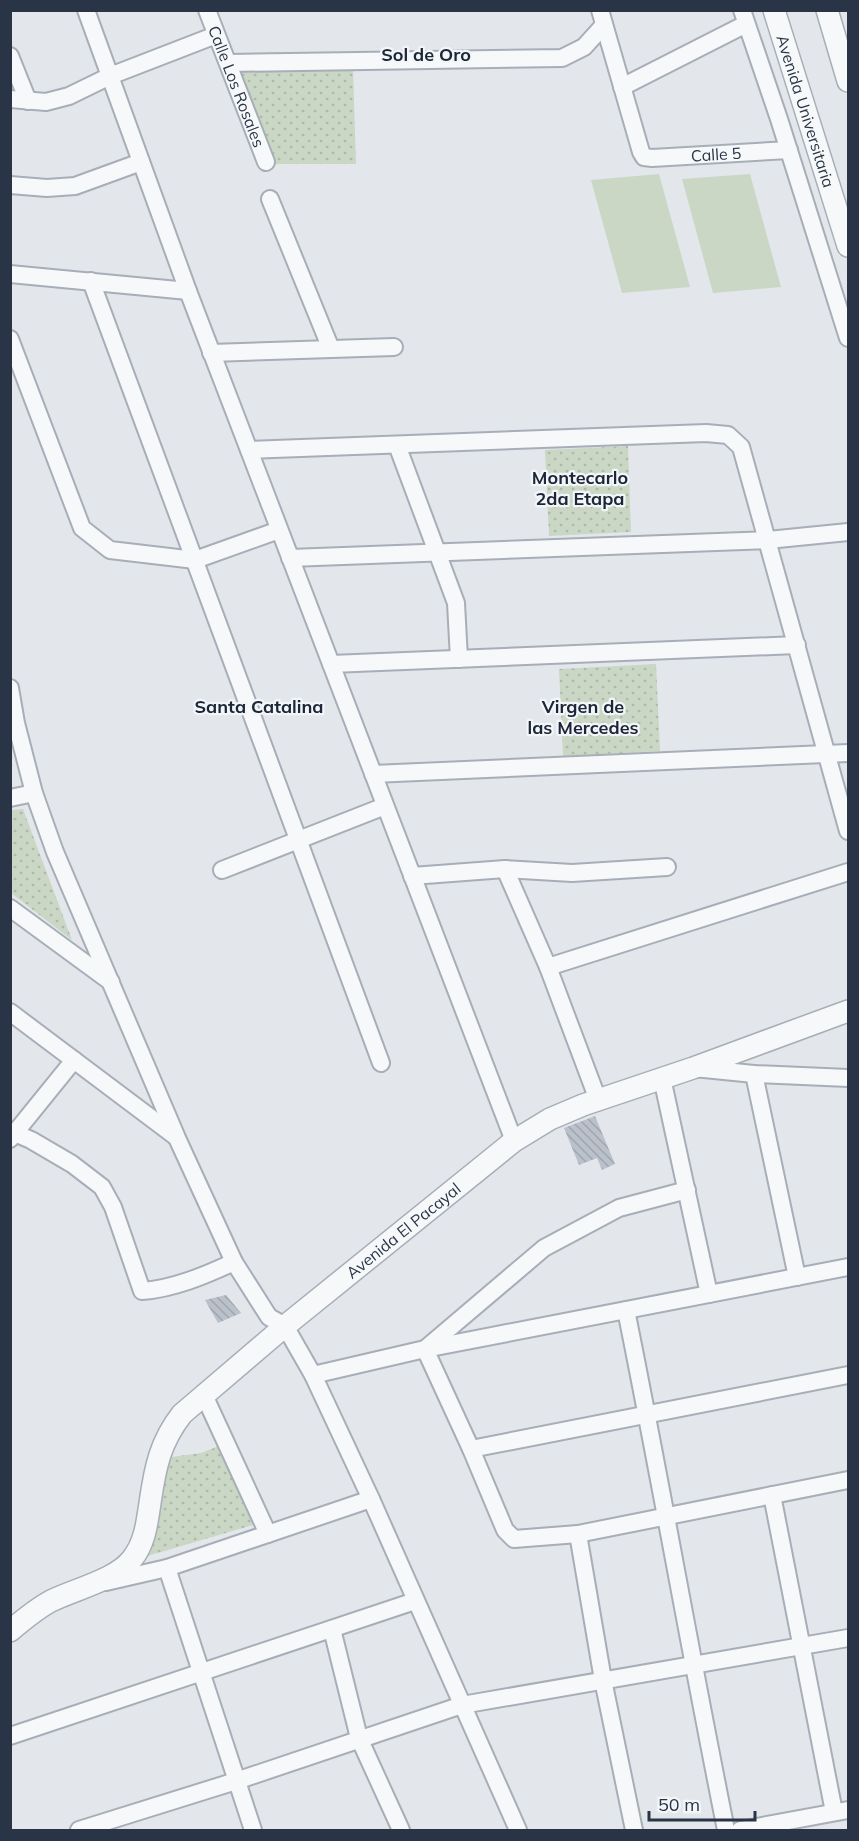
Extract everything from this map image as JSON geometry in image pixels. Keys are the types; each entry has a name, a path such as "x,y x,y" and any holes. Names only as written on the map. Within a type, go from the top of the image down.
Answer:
{"street":[{"path":"86,10 211,353 514,1141"},
{"name":"Calle Los Rosales","path":"207,10 266,162"},
{"name":"Avenida Universitaria","path":"774,10 849,246"},
{"path":"827,10 849,81"},
{"path":"602,18 622,87 744,17 849,338"},
{"path":"229,63 562,58 584,47 602,18"},
{"path":"10,99 46,102 69,96 110,76 216,34"},
{"path":"10,56 28,101"},
{"name":"Calle 5","path":"622,87 644,157 663,158 789,150"},
{"path":"10,185 47,188 75,186 141,162"},
{"path":"270,199 331,349"},
{"path":"10,274 188,291"},
{"path":"91,281 381,1063"},
{"path":"10,339 82,528 110,550 195,560 279,530"},
{"path":"211,353 394,346"},
{"path":"249,450 694,434 728,435 741,447 849,831"},
{"path":"397,445 456,603 459,659"},
{"path":"290,558 768,540 849,532"},
{"path":"331,664 797,645"},
{"path":"10,688 12,710 34,793 55,852 177,1138 234,1262 269,1317 285,1326 313,1375 371,1499 518,1830"},
{"path":"373,774 849,753"},
{"path":"10,798 34,793"},
{"path":"222,870 385,806"},
{"path":"412,876 505,869 572,873 667,867"},
{"path":"505,869 548,967 598,1100"},
{"path":"548,967 849,872"},
{"path":"10,908 111,982"},
{"name":"Avenida El Pacayal","path":"10,1631 27,1616 52,1601 122,1569 136,1554 146,1529 154,1475 162,1446 176,1422 285,1326 514,1141 550,1119 598,1100 849,1011"},
{"path":"10,1012 177,1138"},
{"path":"74,1060 12,1135 31,1140 72,1164 102,1187 112,1207 142,1291 155,1290 214,1271 234,1262"},
{"path":"693,1068 754,1074 849,1078"},
{"path":"754,1074 797,1277"},
{"path":"662,1078 709,1294"},
{"path":"425,1349 544,1248 619,1208 687,1190"},
{"path":"313,1375 425,1349 849,1267"},
{"path":"626,1310 667,1517 692,1665 726,1830"},
{"path":"425,1349 506,1530 514,1539 578,1534 849,1480"},
{"path":"471,1449 849,1375"},
{"path":"204,1395 268,1534"},
{"path":"740,1830 841,1811 802,1646 772,1495"},
{"path":"83,1587 167,1568 371,1499"},
{"path":"578,1534 603,1680 634,1830"},
{"path":"167,1568 252,1830"},
{"path":"10,1736 415,1601"},
{"path":"332,1629 359,1738 401,1830"},
{"path":"79,1830 127,1824 236,1781 462,1705 849,1638"}],"green space":[{"path":"353,69 356,164 275,164 241,71"},
{"path":"659,174 690,287 622,293 591,180"},
{"path":"750,174 781,287 713,293 682,179"},
{"path":"628,446 631,532 549,536 545,450"},
{"path":"656,664 660,751 563,756 559,669"},
{"path":"23,809 72,940 11,893 11,810"},
{"path":"219,1446 253,1525 144,1557 164,1458 201,1453"}],"building":[{"path":"595,1116 615,1164 602,1170 597,1158 579,1165 564,1128"},
{"path":"226,1295 241,1313 218,1323 205,1300"}],"district":[{"name":"Sol de Oro","path":"426,55"},
{"name":"Montecarlo 2da Etapa","path":"580,488"},
{"name":"Santa Catalina","path":"259,707"},
{"name":"Virgen de las Mercedes","path":"583,717"}]}
